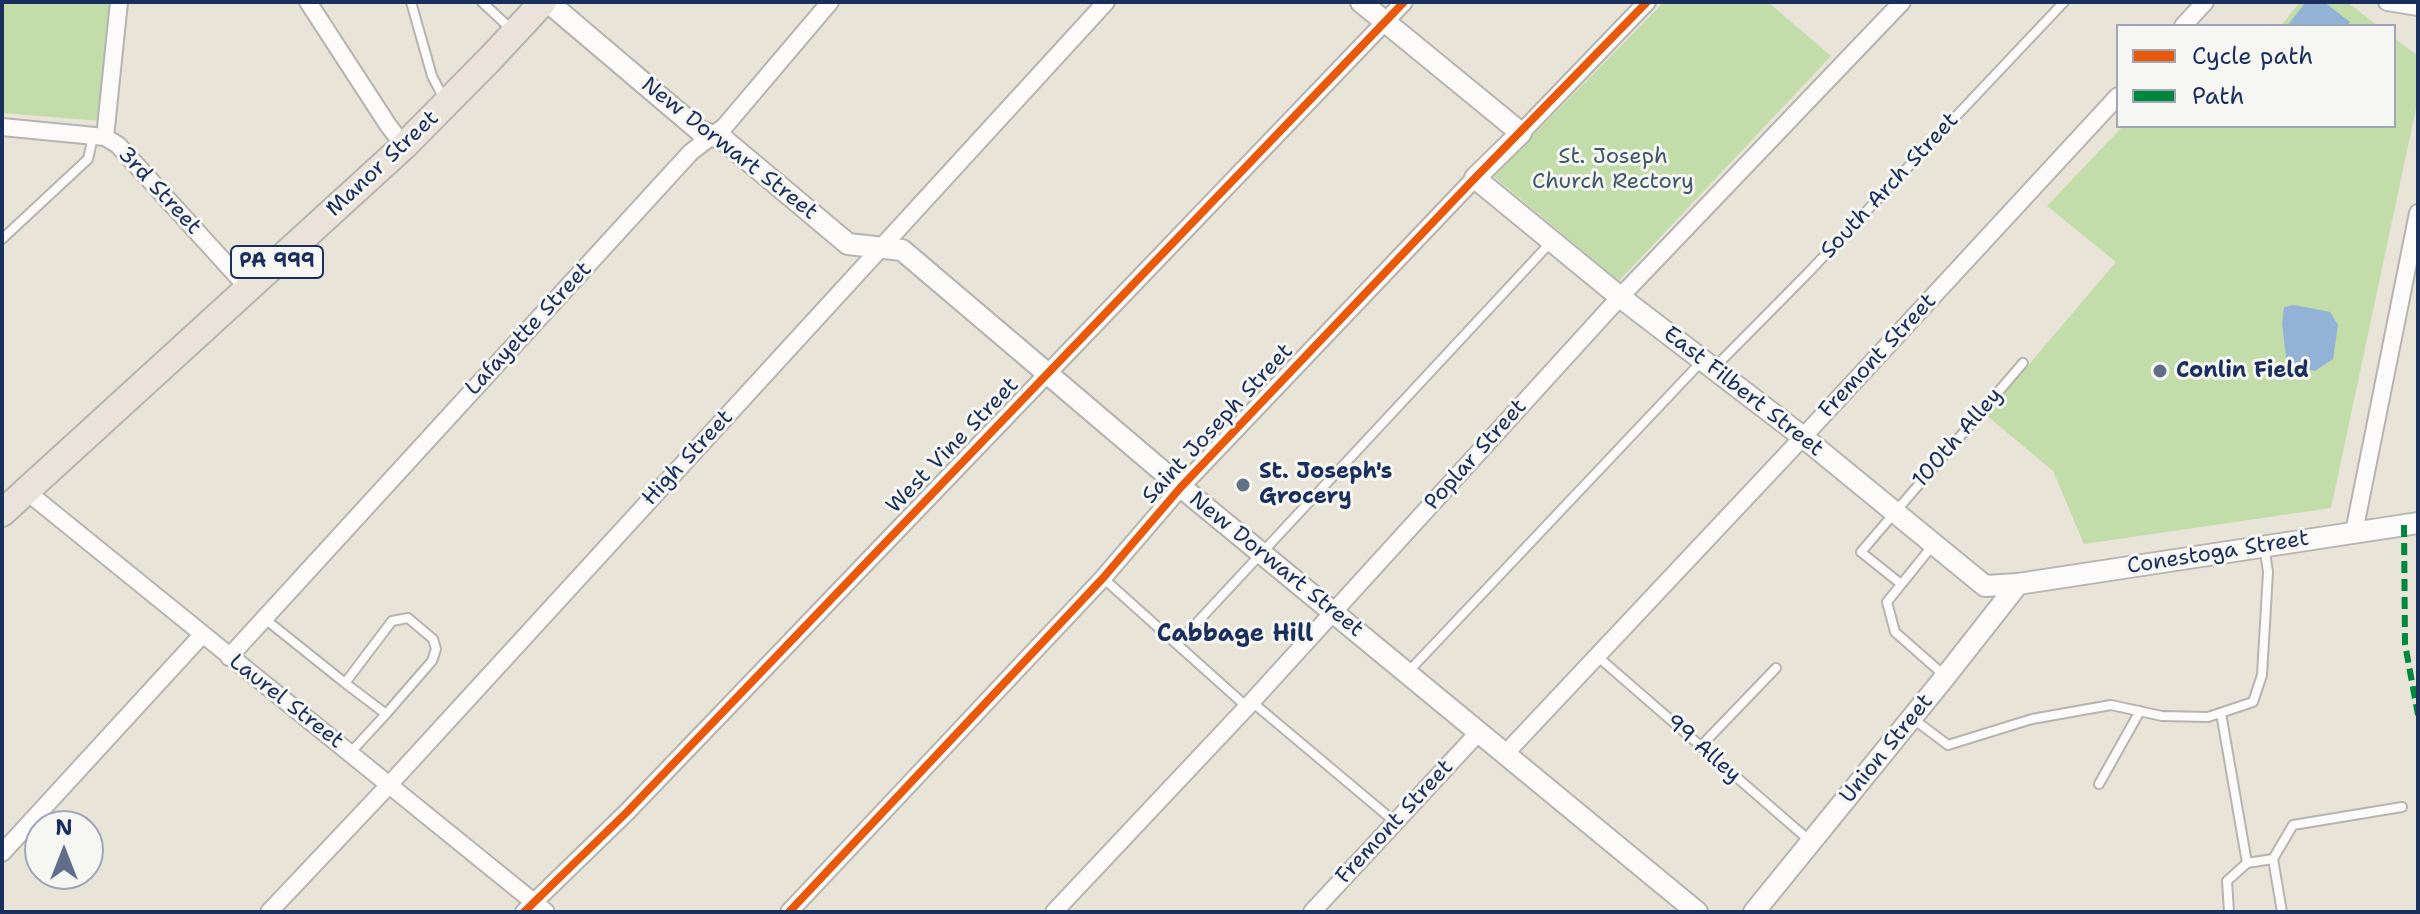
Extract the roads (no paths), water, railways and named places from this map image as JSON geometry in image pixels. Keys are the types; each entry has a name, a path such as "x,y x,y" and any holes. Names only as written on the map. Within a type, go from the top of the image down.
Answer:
{"main road":[{"name":"Manor Street","path":"2,513 404,146 545,2"}],"street":[{"path":"99,136 119,2"},
{"path":"308,2 404,146"},
{"name":"New Dorwart Street","path":"545,2 700,131 724,140 848,244 902,250 1181,487 1697,912"},
{"name":"Lafayette Street","path":"229,657 680,164 725,126 830,2"},
{"name":"High Street","path":"269,912 1106,2"},
{"path":"1361,2 1521,133"},
{"name":"West Vine Street","path":"535,909 1404,2"},
{"name":"Saint Joseph Street","path":"789,912 1103,578 1181,487 1647,2"},
{"name":"Poplar Street","path":"1054,912 1250,704 1620,297 1902,2"},
{"path":"2185,24 2205,2"},
{"path":"2387,2 2418,7"},
{"name":"Fremont Street","path":"1505,754 2116,98"},
{"name":"3rd Street","path":"2,127 99,136 118,145 248,288"},
{"name":"East Filbert Street","path":"1475,178 1620,297 1803,437 1985,586 2018,584"},
{"path":"2354,532 2418,213"},
{"name":"Laurel Street","path":"26,491 389,785 535,909"},
{"name":"Conestoga Street","path":"2018,584 2418,523"},
{"name":"Union Street","path":"1754,912 2018,584"},
{"path":"2,853 202,635"},
{"name":"Fremont Street","path":"1312,912 1478,733"}],"lane":[{"path":"411,2 432,76 447,103"},
{"path":"482,2 514,33"},
{"name":"South Arch Street","path":"1408,672 1709,364 1829,251 2064,2"},
{"path":"2,239 88,159 99,136"},
{"path":"1177,644 1552,241"},
{"name":"100th Alley","path":"1901,584 1861,552 2023,363"},
{"path":"1933,544 1887,602 1895,632 1945,677"},
{"path":"1912,718 1948,745 2032,719 2111,705 2162,716 2208,717 2253,702 2262,675 2268,572 2264,545"},
{"path":"1103,578 1177,644 1395,822"},
{"path":"264,618 386,714"},
{"path":"345,683 392,621 408,618 433,639 436,649 432,661 350,753"},
{"name":"99 Alley","path":"1596,656 1811,841"},
{"path":"1701,746 1776,668"},
{"path":"2099,784 2140,711"},
{"path":"2221,713 2247,863"},
{"path":"2282,912 2273,859 2293,825 2402,807"},
{"path":"2229,912 2227,881 2247,863 2273,859"}],"water":[{"path":"2306,2 2324,2 2350,22 2348,24 2289,24"},
{"path":"2294,305 2330,312 2338,325 2333,359 2315,371 2287,365 2282,323 2284,307"}],"place":[{"name":"Conlin Field","path":"2160,371"},
{"name":"St. Joseph's Grocery","path":"1243,485"}],"district":[{"name":"Cabbage Hill","path":"1235,635"}],"park label":[{"name":"St. Joseph Church Rectory","path":"1613,170"}]}
